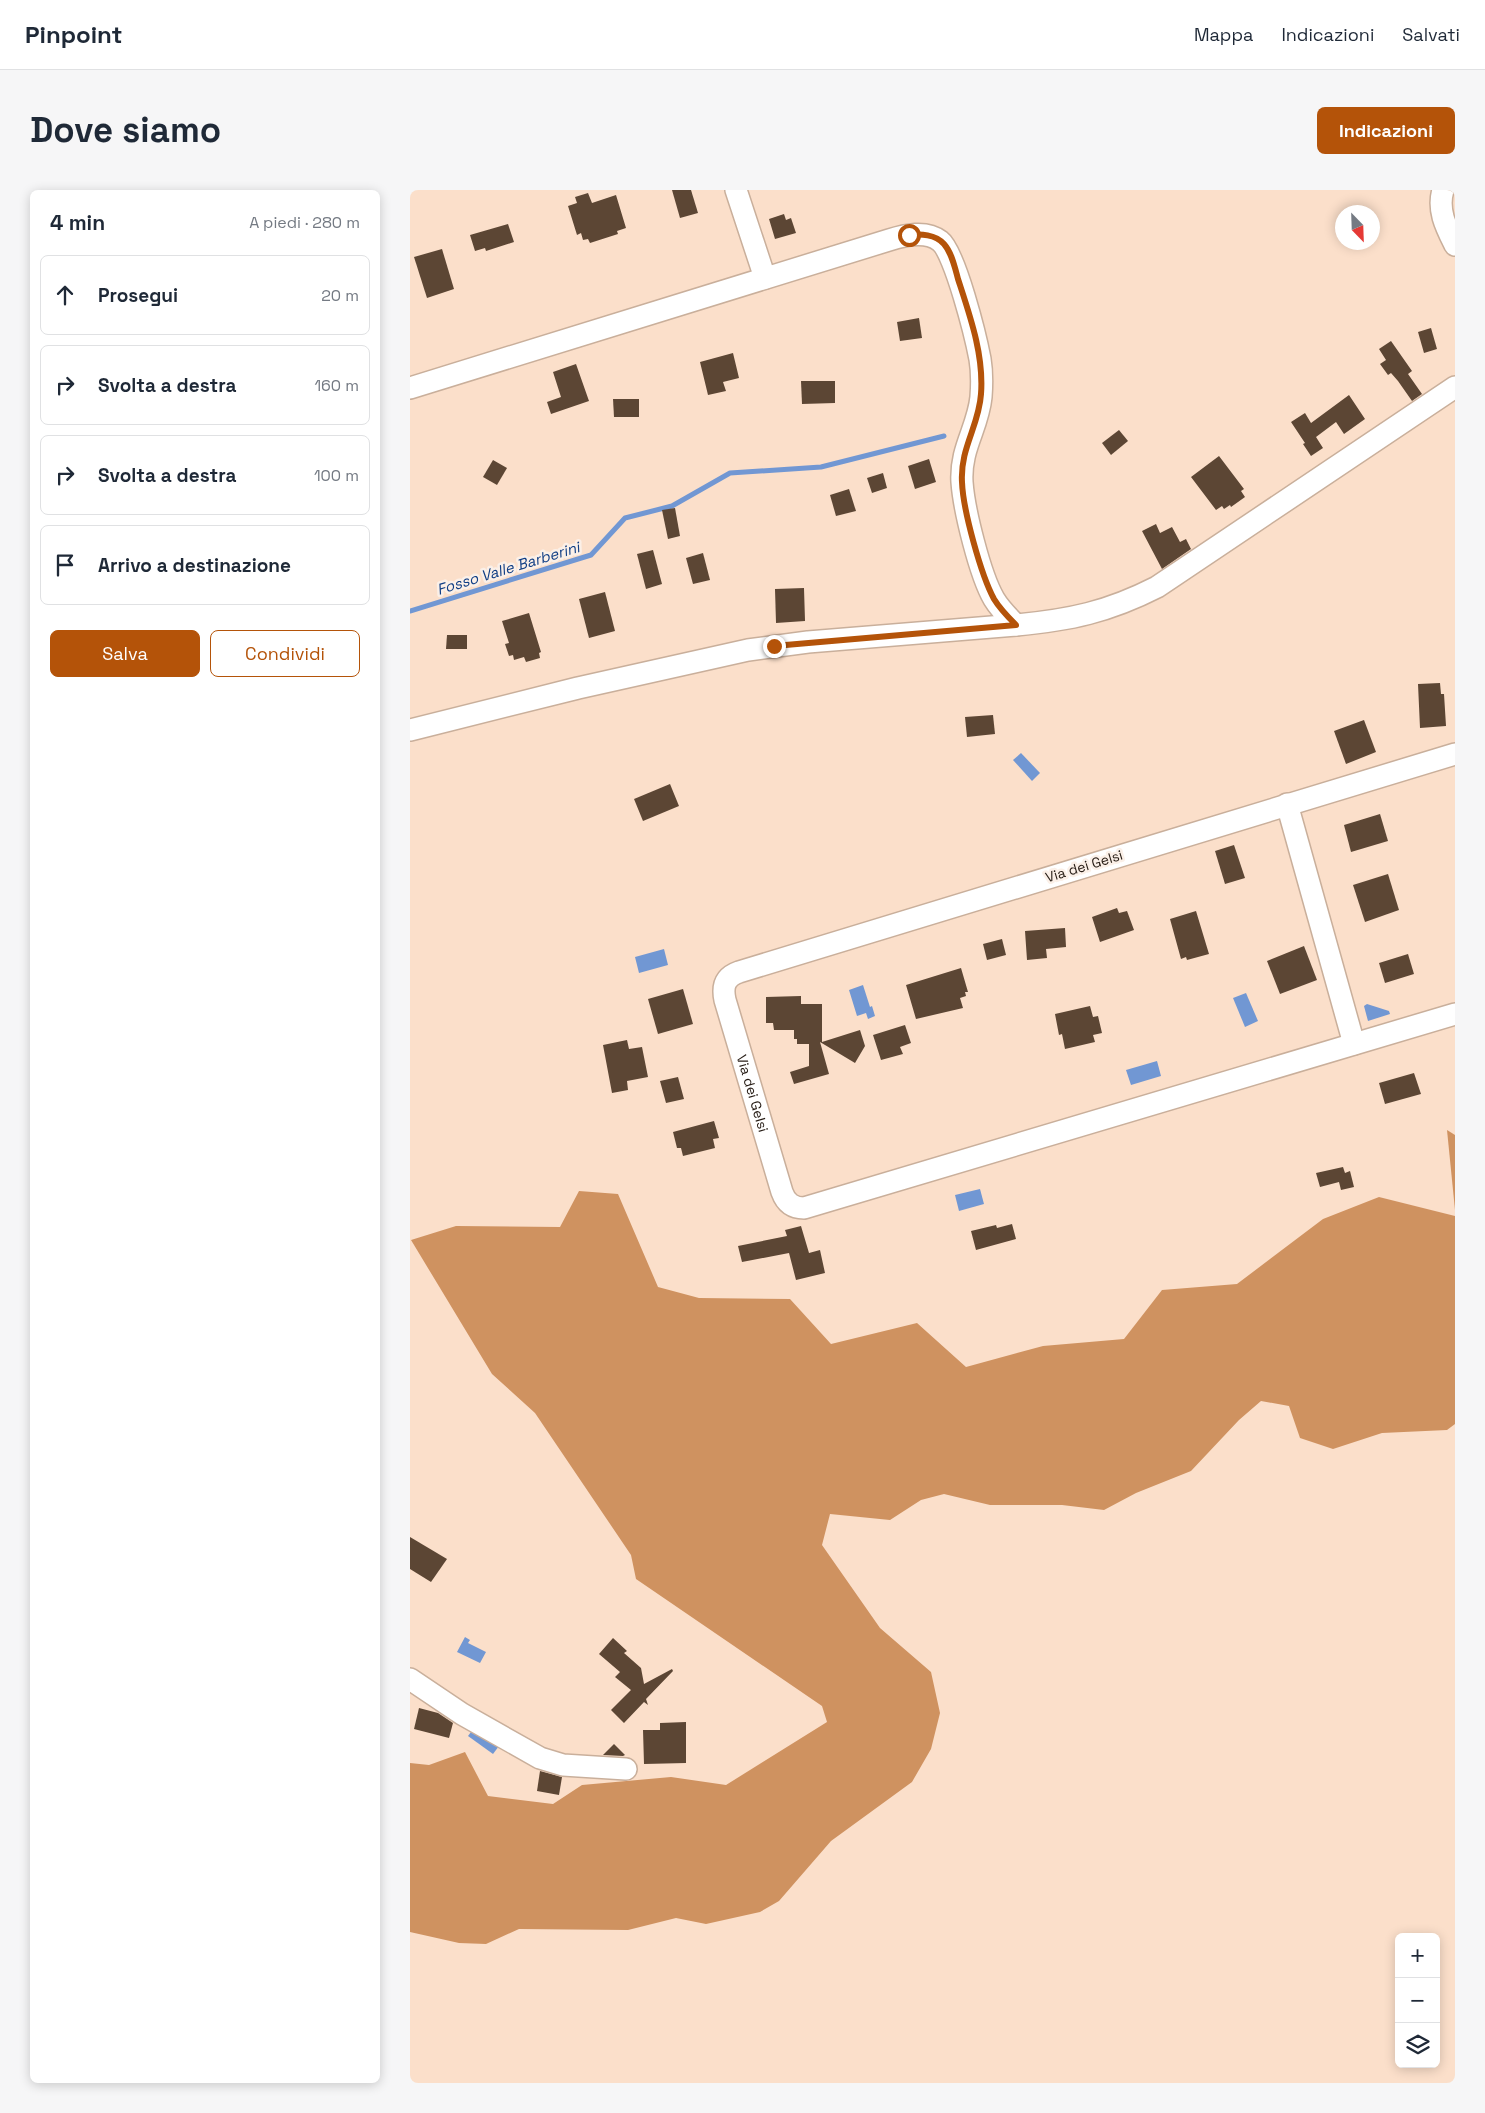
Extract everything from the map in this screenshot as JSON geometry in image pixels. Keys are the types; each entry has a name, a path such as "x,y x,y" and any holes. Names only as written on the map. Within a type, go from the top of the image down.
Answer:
{"street":[{"path":"736,190 765,278"},
{"path":"1443,190 1440,200 1441,213 1455,245"},
{"path":"410,388 909,235 933,237 947,248 967,308 980,358 980,404 965,447 962,466 963,493 972,534 991,592 999,606 1016,625"},
{"path":"410,730 587,686 748,650 793,643 1016,625 1063,620 1087,615 1117,605 1157,587 1455,387"},
{"name":"Via dei Gelsi","path":"1455,754 739,972 724,982 724,1000 782,1192 788,1203 798,1208 819,1205 1455,1014"},
{"path":"1287,804 1354,1044"},
{"path":"410,1679 469,1718 540,1758 563,1765 626,1769"}],"shaded area":[{"path":"1447,1130 1455,1135 1455,1210"},
{"path":"579,1191 618,1194 658,1287 699,1298 790,1299 831,1344 917,1323 966,1367 1043,1346 1124,1339 1162,1290 1237,1284 1323,1219 1379,1197 1455,1216 1455,1424 1447,1430 1382,1433 1333,1449 1300,1438 1289,1406 1261,1401 1239,1420 1191,1471 1136,1493 1104,1510 1062,1505 990,1505 944,1494 921,1500 890,1520 830,1514 822,1545 880,1628 931,1672 940,1713 931,1749 912,1782 831,1841 779,1901 760,1912 706,1924 676,1918 628,1930 519,1929 486,1944 459,1943 410,1932 410,1763 429,1765 465,1752 488,1796 553,1804 582,1785 671,1777 726,1785 827,1722 822,1706 636,1579 631,1555 535,1413 492,1374 411,1240 456,1226 560,1227"}],"water":[{"path":"1021,753 1040,773 1032,781 1013,760"},
{"path":"664,949 668,965 639,973 635,957"},
{"path":"863,985 875,1016 868,1019 866,1013 857,1016 849,990"},
{"path":"1246,993 1258,1021 1245,1027 1233,998"},
{"path":"1367,1004 1389,1011 1390,1014 1368,1021 1364,1006"},
{"path":"1157,1061 1161,1076 1131,1085 1126,1070"},
{"path":"980,1189 984,1204 959,1211 955,1195"},
{"path":"465,1637 470,1640 468,1643 486,1652 480,1663 457,1652"},
{"path":"474,1728 499,1746 493,1754 468,1736"}],"building":[{"path":"672,190 691,190 698,213 680,218"},
{"path":"588,193 592,203 616,195 626,228 617,231 618,234 590,243 588,239 583,240 581,233 577,235 568,206 577,203 575,197"},
{"path":"784,214 786,220 791,218 796,233 775,239 769,219"},
{"path":"508,224 514,242 486,251 485,248 475,251 470,235"},
{"path":"442,249 454,289 427,298 414,257"},
{"path":"919,318 922,338 900,341 897,322"},
{"path":"1431,328 1437,349 1424,353 1418,332"},
{"path":"1391,341 1412,371 1408,374 1422,394 1412,401 1398,381 1391,373 1388,375 1380,364 1386,360 1379,349"},
{"path":"733,353 739,378 723,382 726,391 708,395 700,362"},
{"path":"576,364 589,401 551,414 547,402 561,397 553,372"},
{"path":"801,381 835,381 835,403 802,404"},
{"path":"1349,395 1365,419 1344,434 1336,422 1316,437 1323,448 1311,456 1291,422 1305,413 1311,423"},
{"path":"613,399 639,399 639,417 614,417"},
{"path":"1119,430 1128,441 1111,455 1102,443"},
{"path":"1219,456 1244,489 1241,491 1245,497 1231,507 1230,505 1224,509 1222,506 1216,510 1191,477"},
{"path":"929,459 936,482 915,489 908,466"},
{"path":"493,460 507,468 497,485 483,477"},
{"path":"883,473 887,488 872,493 867,478"},
{"path":"849,489 856,511 836,516 830,495"},
{"path":"675,508 680,536 668,539 662,510"},
{"path":"1156,524 1160,533 1172,527 1180,542 1186,539 1191,549 1162,569 1142,531"},
{"path":"653,550 662,584 646,589 637,554"},
{"path":"703,553 710,580 693,584 686,558"},
{"path":"804,588 805,621 776,623 775,589"},
{"path":"605,592 615,631 589,638 579,599"},
{"path":"529,613 541,652 539,653 540,658 526,662 524,657 514,660 513,655 509,656 505,644 509,643 502,621"},
{"path":"447,635 467,635 467,649 446,649"},
{"path":"1440,683 1441,694 1444,694 1446,726 1420,728 1418,684"},
{"path":"993,715 995,734 967,737 965,717"},
{"path":"1364,720 1376,752 1346,764 1334,731"},
{"path":"670,784 679,806 643,821 634,799"},
{"path":"1380,814 1388,841 1351,852 1344,825"},
{"path":"1234,845 1245,878 1225,884 1215,851"},
{"path":"1388,874 1399,910 1365,922 1353,885"},
{"path":"1117,908 1119,913 1127,911 1134,930 1100,942 1092,917"},
{"path":"1196,911 1209,954 1187,960 1186,957 1181,959 1170,919"},
{"path":"1065,928 1066,947 1046,949 1047,958 1027,960 1025,931"},
{"path":"1002,939 1006,955 987,960 983,944"},
{"path":"1304,946 1317,980 1280,994 1267,961"},
{"path":"1408,954 1414,974 1385,983 1379,963"},
{"path":"961,968 968,992 965,992 966,996 960,998 963,1008 916,1019 906,985"},
{"path":"683,989 693,1024 658,1034 648,999"},
{"path":"801,996 801,1004 822,1004 822,1042 860,1030 865,1046 855,1063 820,1042 829,1074 794,1084 790,1072 809,1066 809,1044 797,1044 797,1039 794,1039 794,1030 774,1030 773,1023 766,1023 766,997"},
{"path":"1090,1006 1093,1017 1098,1016 1102,1033 1093,1035 1095,1042 1065,1049 1062,1034 1059,1035 1055,1014"},
{"path":"905,1025 911,1043 900,1047 903,1054 881,1060 873,1035"},
{"path":"627,1040 629,1049 642,1047 648,1077 627,1081 628,1090 612,1093 603,1045"},
{"path":"1414,1073 1421,1094 1385,1104 1379,1083"},
{"path":"678,1077 684,1099 666,1103 660,1081"},
{"path":"714,1121 719,1138 713,1139 715,1148 683,1156 681,1148 677,1148 673,1132"},
{"path":"1343,1167 1345,1173 1350,1171 1354,1187 1341,1190 1339,1182 1320,1187 1316,1173"},
{"path":"1012,1224 1016,1239 976,1250 971,1231 996,1225 997,1228"},
{"path":"801,1226 809,1253 820,1250 825,1273 796,1280 789,1253 742,1262 738,1246 787,1236 785,1230"},
{"path":"410,1537 447,1559 431,1582 410,1569"},
{"path":"613,1638 627,1651 624,1653 641,1668 644,1684 672,1669 673,1671 646,1699 648,1705 644,1702 624,1723 611,1710 631,1690 615,1677 620,1672 599,1654"},
{"path":"419,1708 438,1713 453,1723 449,1738 414,1729"},
{"path":"686,1722 686,1763 644,1764 643,1730 660,1730 660,1723"},
{"path":"614,1744 625,1755 603,1755"},
{"path":"540,1771 562,1777 559,1795 537,1791"}],"waterway":[{"name":"Fosso Valle Barberini","path":"410,611 591,555 625,518 672,506 730,473 821,467 944,436"}],"route":[{"path":"774,646 1016,625 999,606 991,592 971,528 963,493 963,456 980,404 982,388 980,358 967,308 950,253 944,244 926,235 909,235"}]}
